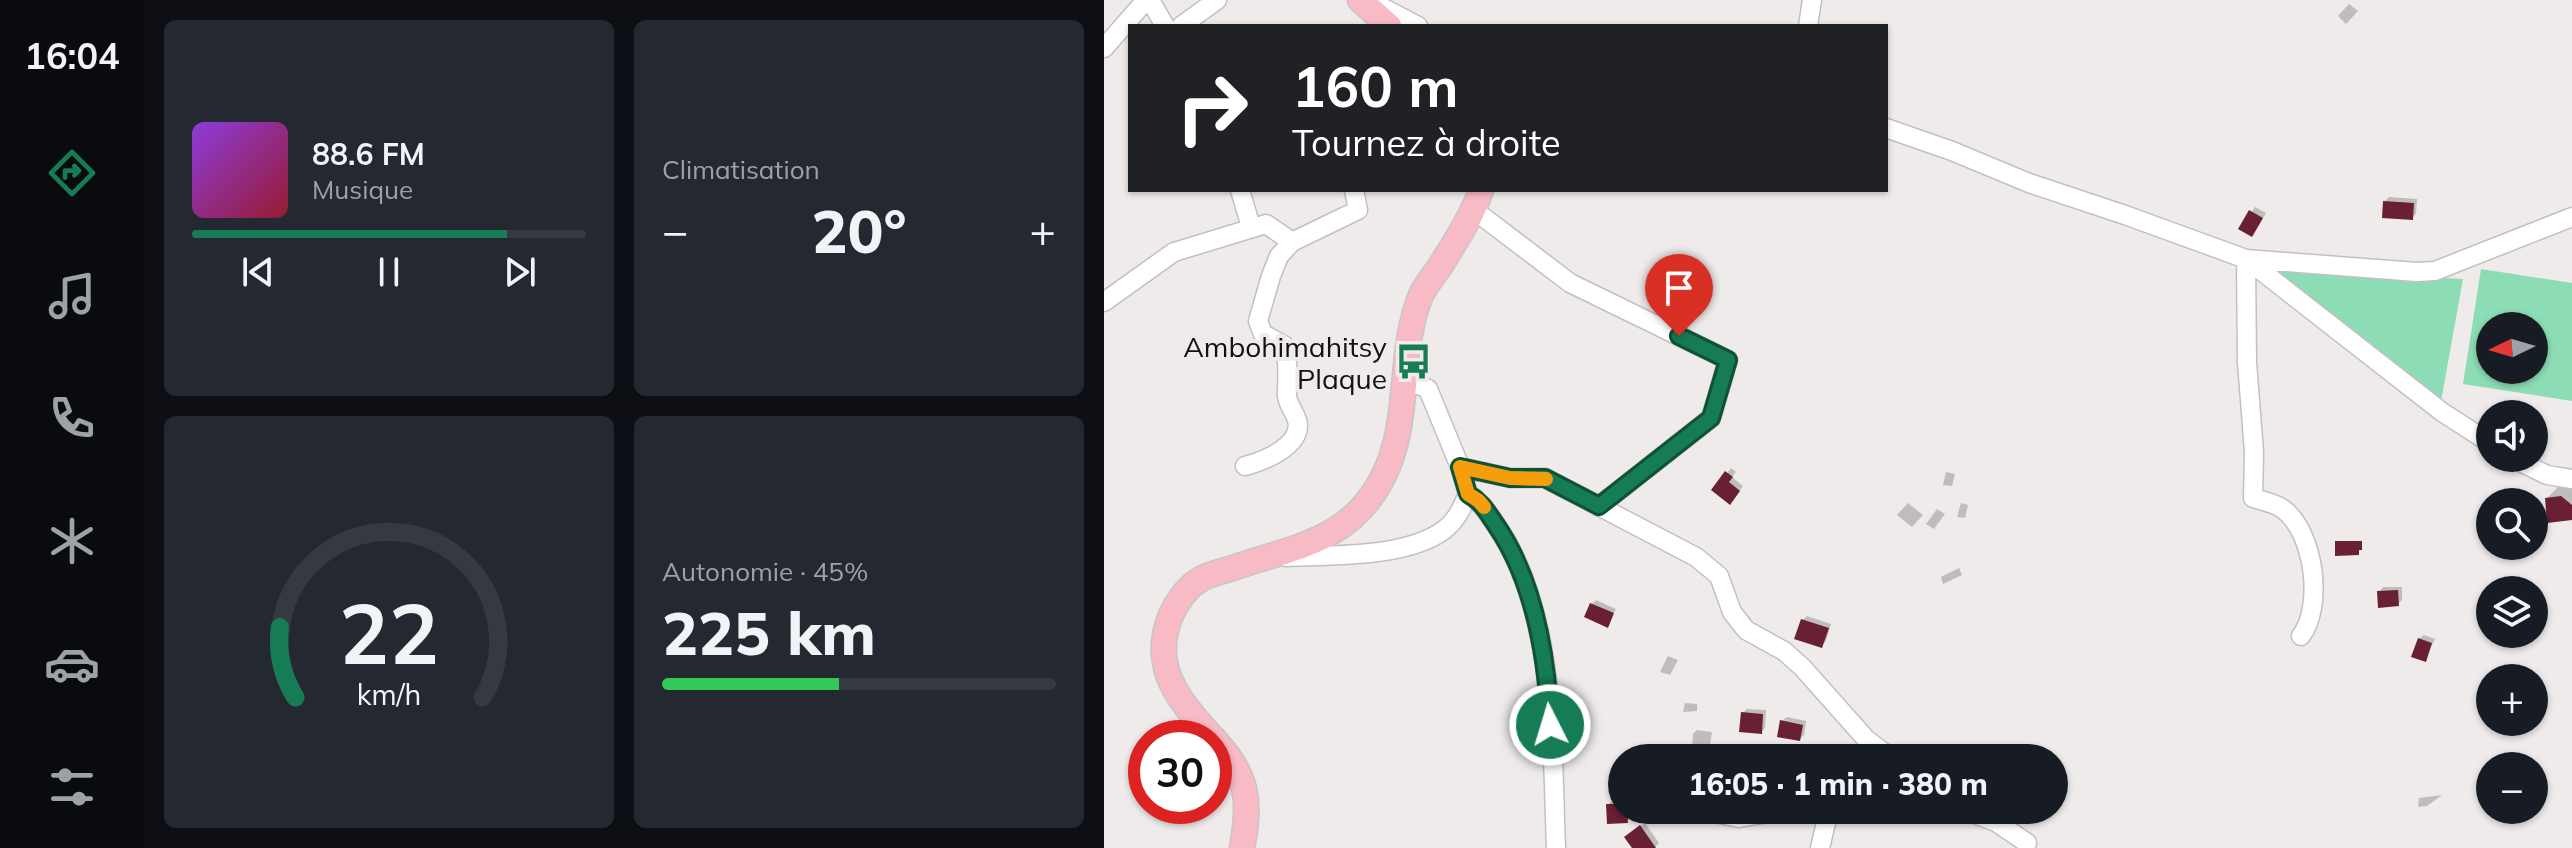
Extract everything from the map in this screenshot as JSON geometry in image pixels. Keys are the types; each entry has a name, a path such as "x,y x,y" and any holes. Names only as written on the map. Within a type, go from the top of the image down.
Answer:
{"main road":[{"path":"1360,0 1387,24"},
{"path":"1198,720 1178,697 1167,674 1162,650 1166,627 1183,593 1202,579 1313,544 1338,529 1358,511 1382,480 1396,441 1414,321 1422,294 1478,200"},
{"path":"1232,759 1244,782 1248,806 1242,848"}],"street":[{"path":"1104,48 1148,0 1164,24"},
{"path":"1184,24 1217,0"},
{"path":"1368,0 1414,24"},
{"path":"1808,24 1812,0"},
{"path":"1888,129 2029,183 2246,259 2435,271 2572,217"},
{"path":"1241,192 1251,227"},
{"path":"1245,466 1265,461 1287,445 1298,429 1287,401 1289,364 1285,346 1263,334 1258,321 1271,276 1279,256 1292,242 1358,210 1354,192"},
{"path":"1478,200 1570,283 1728,360 1711,418 1599,506"},
{"path":"1104,302 1174,252 1251,227 1266,224 1292,242"},
{"path":"2246,259 2442,412 2476,434"},
{"path":"2246,259 2253,498 2280,507 2299,527 2308,544 2312,611 2308,627 2301,636"},
{"path":"1405,379 1428,389 1468,494 1479,501 1512,548 1528,585 1549,695 1556,848"},
{"path":"1460,467 1510,478 1545,478 1696,557 1719,576 1732,612 1746,630 1793,659 1873,744"},
{"path":"2541,472 2572,479"},
{"path":"1258,559 1393,549 1428,540 1446,528 1460,511 1468,494"},
{"path":"1820,848 1826,824"},
{"path":"1999,824 2027,843"}],"green space":[{"path":"2277,269 2463,279 2440,407 2275,280"},
{"path":"2481,269 2572,283 2572,401 2463,384"}],"building":[{"path":"2383,201 2414,203 2413,220 2382,218"},
{"path":"2249,210 2263,218 2252,237 2238,229"},
{"path":"1725,471 1733,477 1729,482 1740,491 1730,505 1711,490"},
{"path":"2561,496 2572,505 2572,520 2548,523 2548,498"},
{"path":"2335,541 2362,541 2362,550 2359,550 2359,555 2335,556"},
{"path":"2398,590 2399,606 2378,608 2377,591"},
{"path":"1590,603 1614,613 1608,628 1584,617"},
{"path":"1801,619 1829,628 1822,648 1794,639"},
{"path":"2418,638 2432,643 2426,662 2411,657"},
{"path":"1741,712 1763,714 1762,734 1739,732"},
{"path":"1780,720 1803,725 1800,741 1777,737"},
{"path":"1640,825 1656,848 1632,848 1624,837"}],"slow traffic":[{"path":"1484,507 1468,494 1460,467 1510,478 1546,479"}],"place":[{"name":"Ambohimahitsy Plaque","path":"1413,362"}],"route":[{"path":"1550,725 1549,695 1528,585 1512,548 1479,501 1468,494 1460,467 1510,478 1545,478 1599,506 1711,418 1728,360 1679,336"}]}
